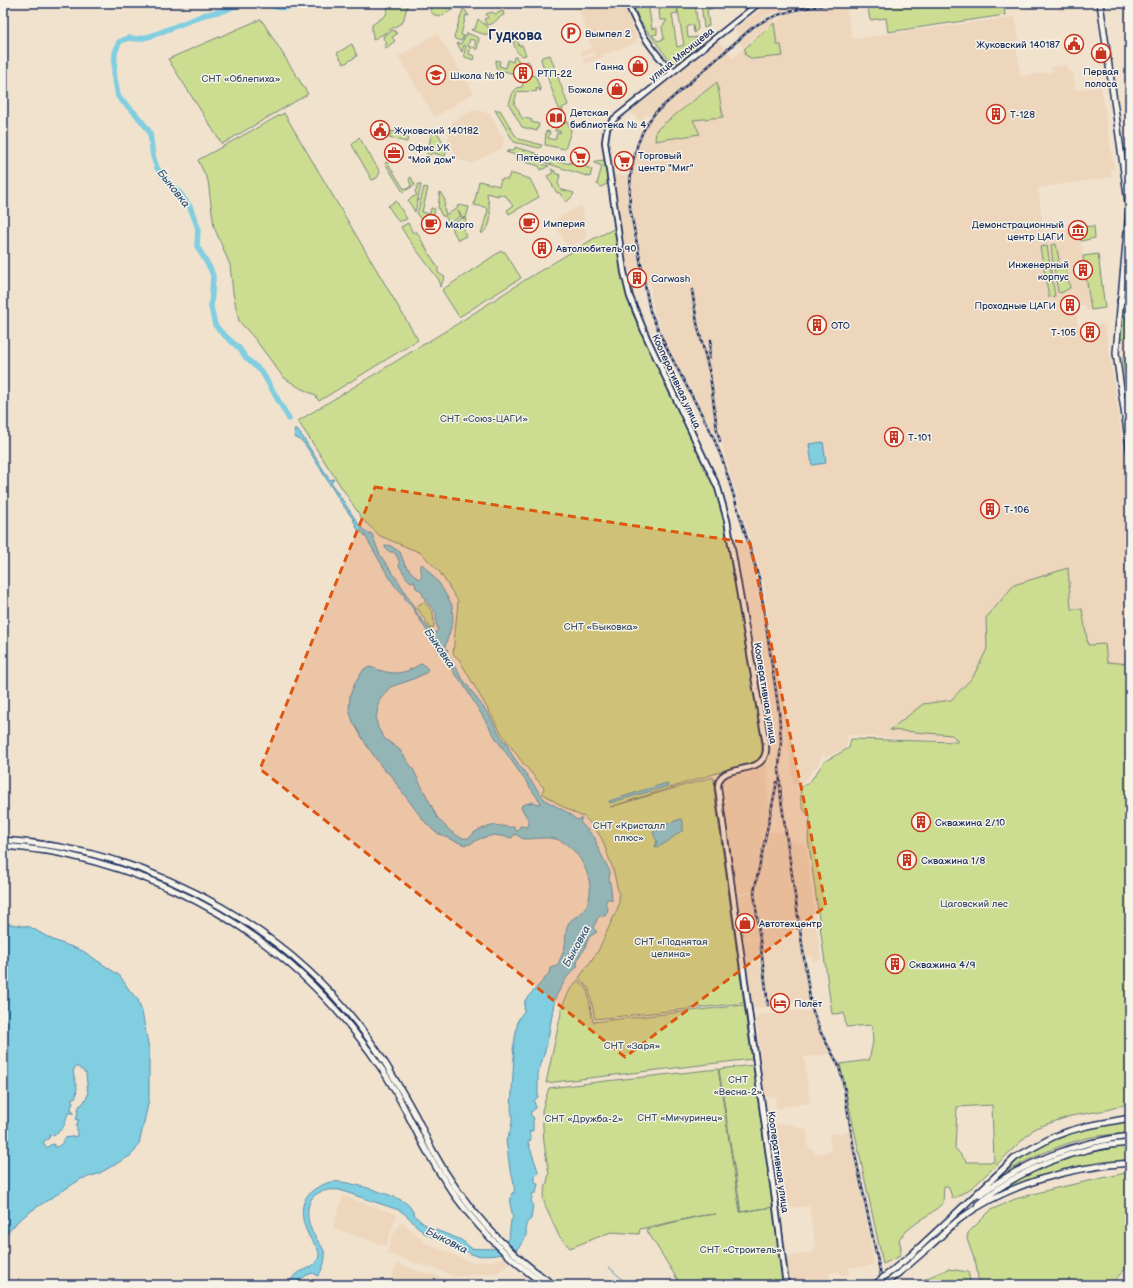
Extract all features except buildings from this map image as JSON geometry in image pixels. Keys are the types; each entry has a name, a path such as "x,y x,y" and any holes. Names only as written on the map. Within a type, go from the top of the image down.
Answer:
{"main road":[{"path":"628,3 640,30 673,72"},
{"name":"улица Мясищева","path":"614,119 760,3"},
{"path":"1100,3 1129,215 1116,358 1130,453"},
{"name":"Кооперативная улица","path":"614,119 607,128 605,142 627,286 646,338 712,474 722,500 727,520 764,733 766,750 762,760 754,766 731,771 722,775 719,779 718,787 786,1285"},
{"path":"1120,301 1130,299"},
{"path":"3,840 38,843 69,848 111,859 163,878 194,892 228,911 265,935 295,959 336,1001 368,1039 386,1064 420,1124 433,1151 450,1179 482,1225"},
{"path":"3,846 37,849 67,854 140,875 194,899 225,915 261,940 290,963 316,987 346,1021 381,1068 395,1091 428,1154 445,1182 460,1202 482,1225 544,1282 554,1285"},
{"path":"874,1285 910,1256 1008,1163 1023,1152 1069,1131 1130,1118"},
{"path":"959,1210 1002,1179 1032,1163 1064,1150 1130,1136"},
{"path":"883,1285 910,1264 960,1218 1003,1185 1044,1164 1082,1152 1130,1143"},
{"path":"960,1218 991,1199 1022,1185 1086,1168 1130,1163"}],"highlighted area":[{"path":"375,487 750,543 826,906 625,1057 260,769"}],"shaded area":[{"path":"577,3 624,3 638,42 602,55 603,57 584,64 583,60 596,55 594,52 582,56 580,52 592,48"},
{"path":"777,3 803,3 804,6 773,13 739,35 734,29 760,10"},
{"path":"1058,3 1093,3 1093,6 1059,11"},
{"path":"846,5 852,39 1015,17 1019,40 1015,41 1021,76 1052,72 1051,67 1067,65 1069,73 1073,72 1076,90 1101,86 1114,169 1111,170 1112,177 1038,188 1044,233 1079,227 1091,310 1085,310 1085,305 1081,305 1074,300 1078,327 1105,324 1130,495 1130,720 958,741 848,735 846,748 826,757 822,755 817,767 815,767 804,783 793,785 788,733 786,733 770,638 764,586 722,445 720,430 713,431 667,344 654,312 650,283 647,283 631,205 630,189 631,177 640,140 651,117 727,51 733,58 786,14"},
{"path":"777,16 778,18 743,47 738,42 762,23"},
{"name":"Школа №10","path":"437,33 474,93 435,117 398,57"},
{"path":"718,41 727,50 650,115 646,115 643,123 630,112"},
{"path":"475,109 490,114 504,140 502,148 472,163 459,160 448,141 452,122"},
{"path":"613,175 629,175 627,205 640,269 627,272"},
{"path":"582,205 587,237 568,249 553,221"},
{"path":"767,764 769,808 753,892 735,894 722,779 724,776"},
{"path":"785,831 809,1001 750,1009 740,941 761,938 756,891 769,832"},
{"path":"788,840 806,845 821,960 813,961 811,955 806,956"},
{"path":"753,893 758,938 740,940 735,897"},
{"path":"799,1010 799,1012 811,1011 830,1054 804,1057 810,1103 776,1108 775,1096 765,1097 756,1016"},
{"path":"775,1124 791,1124 791,1126 797,1125 797,1128 807,1129 808,1147 810,1147 811,1150 814,1150 815,1154 830,1151 829,1134 849,1132 865,1210 874,1265 849,1268 849,1274 840,1275 839,1271 829,1273 831,1285 789,1285 784,1258 813,1252 813,1249 816,1249 809,1206 791,1208 790,1203 780,1204 774,1130"},
{"path":"343,1196 397,1214 386,1246 333,1228"},
{"path":"402,1222 426,1243 470,1262 491,1261 504,1257 509,1264 499,1272 454,1277 445,1272 387,1254 392,1236"},
{"path":"397,1263 437,1276 451,1283 448,1285 389,1285"}],"green space":[{"path":"389,3 408,3 403,22 373,40 372,25 386,15"},
{"path":"633,3 648,3 652,29 657,28 657,34 652,35 658,41 664,39 662,27 667,20 660,20 659,9 654,8 654,3 695,3 698,29 694,33 693,25 688,26 687,28 688,38 697,37 693,41 697,48 680,61 672,64 639,20","holes":["677,6 684,45 677,47 672,14 678,13"]},
{"path":"701,3 711,3 712,8 707,10 709,25 704,28"},
{"path":"867,3 1003,3 1005,15 888,32 886,18 870,20"},
{"path":"435,4 454,9 439,17 430,11 432,5"},
{"path":"463,9 469,16 466,15 461,35 464,36 461,41 455,39 454,37"},
{"path":"503,11 504,15 487,25 484,19 488,18 486,14 492,12 495,14"},
{"name":"СНТ «Облепиха»","path":"261,19 308,94 222,144 168,59"},
{"path":"478,19 489,28 487,35 471,30 475,29"},
{"path":"774,23 777,45 781,45 783,56 752,59 744,54 746,51 744,49"},
{"path":"394,30 397,34 392,37 395,41 386,48 384,46 387,44 383,38 384,35"},
{"path":"467,33 479,38 477,50 474,48 476,41 470,39 468,46 471,47 469,54 475,56 474,60 465,57 464,54 466,46 464,45 462,52 457,43 461,44"},
{"path":"517,40 519,46 522,45 526,55 522,56 517,52 513,41"},
{"path":"352,44 357,56 344,64 337,53"},
{"path":"550,55 568,105 562,108 565,117 561,116 562,112 559,109 541,60 542,57"},
{"path":"514,57 516,57 520,63 517,73 515,74 496,69 496,60 500,61 499,66 506,68 508,60 513,62"},
{"path":"528,61 531,65 527,68 529,73 536,77 541,91 538,88 535,92 517,92 514,104 523,119 525,118 532,120 531,122 539,124 537,131 522,127 509,104 516,88 522,87 527,72 521,68 525,62"},
{"path":"717,82 723,117 693,120 700,134 655,141 656,130"},
{"path":"495,110 500,110 519,139 542,145 541,147 539,148 514,142"},
{"path":"284,113 418,340 319,401 315,395 300,388 283,377 255,339 239,321 233,293 230,265 214,227 208,181 198,160"},
{"path":"556,120 565,124 567,121 571,131 565,149 545,145 546,131 550,132 548,138 555,140 557,133 560,133 560,131 555,131 557,125 555,124"},
{"path":"433,128 447,149 445,156 433,153 426,158"},
{"path":"391,131 408,135 407,142 389,138"},
{"path":"359,137 380,172 377,178 372,180 352,145"},
{"path":"515,147 524,150 523,152 526,150 538,154 533,154 544,158 541,158 540,162 549,166 541,170 539,166 515,159 516,155 506,152 515,149"},
{"path":"547,159 570,164 570,162 592,169 590,177 546,163"},
{"path":"605,160 608,179 607,184 601,187 597,184 602,166 594,163 595,161"},
{"path":"387,162 404,189 411,186 409,179 411,177 415,185 403,192 385,163"},
{"path":"551,169 560,175 558,183 561,190 574,193 566,202 559,192 557,193 547,176 553,173"},
{"path":"510,173 530,179 539,197 509,214 507,210 513,206 506,196 498,194 498,196 487,193 490,221 489,226 481,234 488,210 485,207 474,205 479,181 499,186 501,179 508,179"},
{"path":"418,184 421,185 415,212 408,200 417,195 415,192"},
{"path":"424,187 428,188 422,212 430,214 431,208 435,209 434,214 421,220 417,214"},
{"path":"440,192 445,200 445,215 457,209 458,205 469,207 466,218 461,216 449,223 445,216 442,216 438,208"},
{"path":"396,201 407,219 399,222 388,206"},
{"path":"462,218 466,219 464,231 466,236 458,240 450,225"},
{"path":"408,223 413,233 416,231 438,268 438,273 445,277 440,287 439,280 401,227"},
{"path":"1094,226 1095,238 1081,241 1079,227"},
{"path":"614,229 616,230 624,284 632,312 676,407 701,456 720,501 762,744 762,753 756,763 717,773 610,807 713,777 744,1003 595,1019 589,989 579,978 598,951 619,905 619,895 613,869 602,839 594,827 583,816 580,816 560,805 542,793 544,788 522,762 502,734 459,659 453,654 458,601 439,571 421,553 380,536 363,520 298,421 457,324 525,280 593,239"},
{"path":"1056,244 1059,260 1056,263 1053,263 1051,245"},
{"path":"1047,246 1055,296 1049,297 1040,247"},
{"path":"501,251 505,252 521,278 459,317 442,290"},
{"path":"1098,254 1105,308 1091,310 1083,256"},
{"path":"1056,263 1066,264 1070,288 1061,293 1058,292 1054,267"},
{"path":"1129,268 1130,298 1127,298 1124,294"},
{"path":"1130,302 1130,310 1124,311 1128,336 1120,340 1123,304"},
{"path":"1130,356 1130,410 1122,357"},
{"name":"Цаговский лес","path":"1068,568 1071,609 1082,609 1088,645 1105,644 1107,662 1130,664 1130,1103 1107,1110 1071,1116 1035,1128 973,1187 953,1199 948,1186 944,1186 943,1203 909,1229 899,1239 901,1248 900,1256 883,1264 840,1064 869,1060 873,1042 872,1025 846,1027 844,1013 832,1014 808,838 810,817 801,804 801,787 809,783 825,761 849,748 851,739 959,742 952,735 890,730 923,704 951,700 973,677 987,649 986,618 1014,585","holes":["992,1105 994,1162 967,1162 955,1148 957,1107"]},
{"path":"424,602 433,612 434,627 431,629 416,606"},
{"name":"СНТ «Заря»","path":"578,980 587,989 593,1022 744,1005 752,1059 546,1083 563,1004 571,988"},
{"name":"СНТ «Весна-2»","path":"753,1065 773,1207 741,1212 719,1069"},
{"path":"718,1069 740,1212 773,1207 784,1285 681,1285 646,1229 700,1216 716,1214 699,1216 640,1229 639,1234 611,1232 570,1248 559,1236 543,1198 549,1174 544,1143 542,1110 549,1088"},
{"path":"1130,1121 1130,1133 1092,1137 1075,1141 1031,1158 1000,1175 1018,1157 1054,1139 1090,1127"},
{"path":"1130,1145 1130,1160 1080,1169 999,1190 1046,1166 1078,1156"},
{"path":"1130,1172 1130,1264 1110,1285 979,1285 976,1264 967,1239 968,1233 991,1210 1015,1199 1052,1189"},
{"path":"948,1269 968,1272 971,1285 927,1285 925,1279"}],"water":[{"path":"294,430 297,430 302,436 330,480 334,479 331,483 360,526 365,531 372,534 380,555 399,582 419,616 434,635 438,629 436,624 436,613 425,600 421,591 416,588 414,581 411,582 405,576 399,566 399,560 394,552 390,552 385,548 385,546 389,545 400,552 405,565 417,578 420,579 422,575 420,566 422,564 439,583 452,605 453,621 444,650 447,649 448,651 445,651 444,653 450,657 448,659 451,659 459,674 489,715 503,740 506,742 512,755 545,800 570,814 577,820 582,818 580,822 595,838 597,846 610,872 609,879 612,901 608,898 605,904 608,907 607,913 605,916 599,916 593,928 597,932 589,937 584,950 578,958 577,967 567,977 555,998 547,1044 538,1074 538,1097 534,1101 536,1108 530,1114 534,1118 533,1131 529,1131 531,1140 528,1142 538,1171 535,1177 535,1182 538,1184 536,1193 533,1193 531,1201 533,1204 531,1219 526,1225 525,1237 519,1247 513,1252 502,1254 483,1256 474,1255 455,1244 426,1234 399,1210 339,1190 325,1190 313,1197 310,1201 308,1211 310,1228 325,1253 322,1269 318,1276 313,1273 307,1275 293,1285 283,1285 290,1281 296,1274 312,1266 318,1259 318,1250 304,1225 302,1212 303,1205 309,1194 318,1187 331,1182 358,1185 400,1200 406,1203 417,1218 424,1223 433,1229 461,1240 471,1248 498,1248 509,1238 511,1220 513,1218 510,1203 512,1193 514,1193 514,1188 506,1140 511,1129 512,1121 513,1050 518,1020 524,1011 525,1000 549,973 550,968 557,966 563,953 568,924 584,910 590,891 586,870 581,861 575,852 559,840 546,838 524,839 515,834 512,838 494,835 465,845 435,832 423,820 395,782 393,777 384,770 367,746 353,722 349,709 350,695 355,683 364,669 370,667 385,672 397,673 409,670 422,663 428,669 426,673 390,687 379,701 376,719 378,728 385,739 400,750 413,769 437,817 456,835 466,838 470,837 474,832 498,825 514,827 516,831 518,831 520,826 527,827 529,824 528,819 521,808 522,805 533,802 538,804 541,803 497,740 463,684 437,649 410,604 405,599 404,595 395,586 364,534 358,530 353,519 340,501 310,452 303,442 295,437"},
{"path":"823,442 826,463 812,465 809,444"},
{"path":"667,783 668,786 610,803 609,801"},
{"path":"681,819 683,821 683,830 666,842 655,847 657,841 653,833 655,831 653,829"},
{"path":"3,923 30,927 53,940 83,951 120,976 138,1000 142,1012 149,1049 149,1100 139,1144 130,1156 98,1174 81,1179 34,1209 19,1220 3,1238","holes":["75,1067 78,1067 86,1073 88,1095 82,1105 78,1108 76,1120 79,1120 76,1126 77,1136 65,1138 58,1146 55,1147 54,1144 47,1148 43,1142 49,1138 50,1134 53,1135 62,1129 68,1113 74,1113 71,1109 72,1104 74,1103 72,1102 72,1098 76,1097 77,1088 73,1072"]}],"waterway":[{"name":"Быковка","path":"241,3 226,10 204,15 151,36 138,39 128,38 119,42 115,53 114,74 118,96 134,112 150,133 153,156 157,168 167,181 180,193 190,207 198,228 197,246 213,276 211,307 215,325 239,348 247,359 262,372 289,419"},
{"name":"Быковка","path":"267,3 274,7 283,8 299,3"},
{"path":"609,1267 628,1285"}],"railway":[{"path":"837,3 783,13 763,21 753,27 655,113 642,133 637,145 631,170 630,208 650,311 665,345 712,434 723,461 759,578 779,712 781,741 779,767 781,799 811,1006 821,1033 838,1064 843,1081 854,1150 883,1285"},
{"path":"692,290 697,323 710,374 717,430 720,441"},
{"path":"709,358 711,340"},
{"path":"768,1005 754,892 777,782"}],"place":[{"name":"Вымпел 2","path":"571,33"},
{"name":"Жуковский 140187","path":"1074,44"},
{"name":"Первая полоса","path":"1101,53"},
{"name":"Ганна","path":"638,66"},
{"name":"РТП-22","path":"523,73"},
{"name":"Школа №10","path":"436,75"},
{"name":"Божоле","path":"617,89"},
{"name":"Т-128","path":"996,114"},
{"name":"Детская библиотека № 4","path":"556,118"},
{"name":"Жуковский 140182","path":"380,130"},
{"name":"Офис УК \"Мой дом\"","path":"394,153"},
{"name":"Пятёрочка","path":"580,157"},
{"name":"Торговый центр \"Миг\"","path":"624,161"},
{"name":"Империя","path":"529,223"},
{"name":"Марго","path":"431,224"},
{"name":"Демонстрационный центр ЦАГИ","path":"1078,230"},
{"name":"Автолюбитель 90","path":"542,248"},
{"name":"Инженерный корпус","path":"1083,270"},
{"name":"Carwash","path":"637,278"},
{"name":"Проходные ЦАГИ","path":"1070,305"},
{"name":"ОТО","path":"817,325"},
{"name":"Т-105","path":"1090,332"},
{"name":"Т-101","path":"894,437"},
{"name":"Т-106","path":"990,509"},
{"name":"Скважина 2/10","path":"921,822"},
{"name":"Скважина 1/8","path":"907,860"},
{"name":"Автотехцентр","path":"745,923"},
{"name":"Скважина 4/9","path":"895,964"},
{"name":"Полёт","path":"780,1003"}],"district":[{"name":"Гудкова","path":"515,35"}],"park label":[{"name":"СНТ «Союз-ЦАГИ»","path":"484,418"},
{"name":"СНТ «Быковка»","path":"601,626"},
{"name":"СНТ «Кристалл плюс»","path":"629,830"},
{"name":"СНТ «Поднятая целина»","path":"671,946"},
{"name":"СНТ «Мичуринец»","path":"680,1117"},
{"name":"СНТ «Дружба-2»","path":"584,1118"},
{"name":"СНТ «Строитель»","path":"741,1249"}]}
